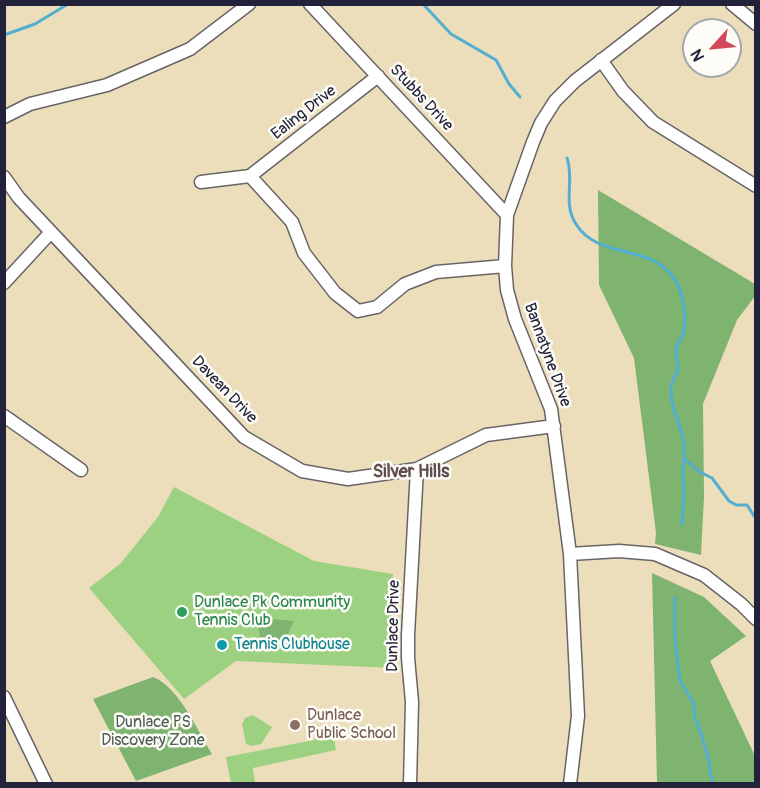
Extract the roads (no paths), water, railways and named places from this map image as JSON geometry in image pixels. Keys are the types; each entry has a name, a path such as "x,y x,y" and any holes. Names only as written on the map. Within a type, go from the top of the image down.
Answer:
{"street":[{"path":"4,117 30,104 107,85 190,49 249,4"},
{"name":"Stubbs Drive","path":"310,4 507,215"},
{"name":"Bannatyne Drive","path":"570,783 578,716 570,554 554,426 543,386 515,319 507,290 505,266 507,215 541,123 555,101 575,81 674,4"},
{"path":"732,4 756,24"},
{"path":"602,60 629,97 653,122 756,186"},
{"name":"Ealing Drive","path":"250,176 378,76"},
{"path":"201,182 250,176 292,222 304,253 335,293 358,311 377,308 405,284 436,272 505,266"},
{"name":"Davean Drive","path":"4,177 19,198 244,436 302,471 348,479 417,469 486,435 554,426"},
{"path":"4,283 51,232"},
{"path":"4,416 81,470"},
{"name":"Dunlace Drive","path":"410,783 412,702 408,635 417,469"},
{"path":"570,554 619,550 655,554 704,575 756,619"},
{"path":"4,697 46,783"}],"waterway":[{"path":"4,35 35,24 68,4"},
{"path":"423,4 451,34 496,60 509,84 520,97"},
{"path":"567,158 570,175 570,208 576,224 597,243 651,259 663,266 677,282 682,296 685,312 684,327 676,350 678,368 671,389 672,402 682,432 684,447 682,524"},
{"path":"685,459 698,471 712,478 729,501 736,505 747,505 756,519"},
{"path":"675,597 675,639 680,681 693,702 695,718 714,784"}],"place":[{"name":"Dunlace Pk Community Tennis Club","path":"182,612"},
{"name":"Tennis Clubhouse","path":"222,645"},
{"name":"Dunlace Public School","path":"295,725"}],"district":[{"name":"Silver Hills","path":"411,472"}],"park label":[{"name":"Dunlace PS Discovery Zone","path":"153,732"}]}
